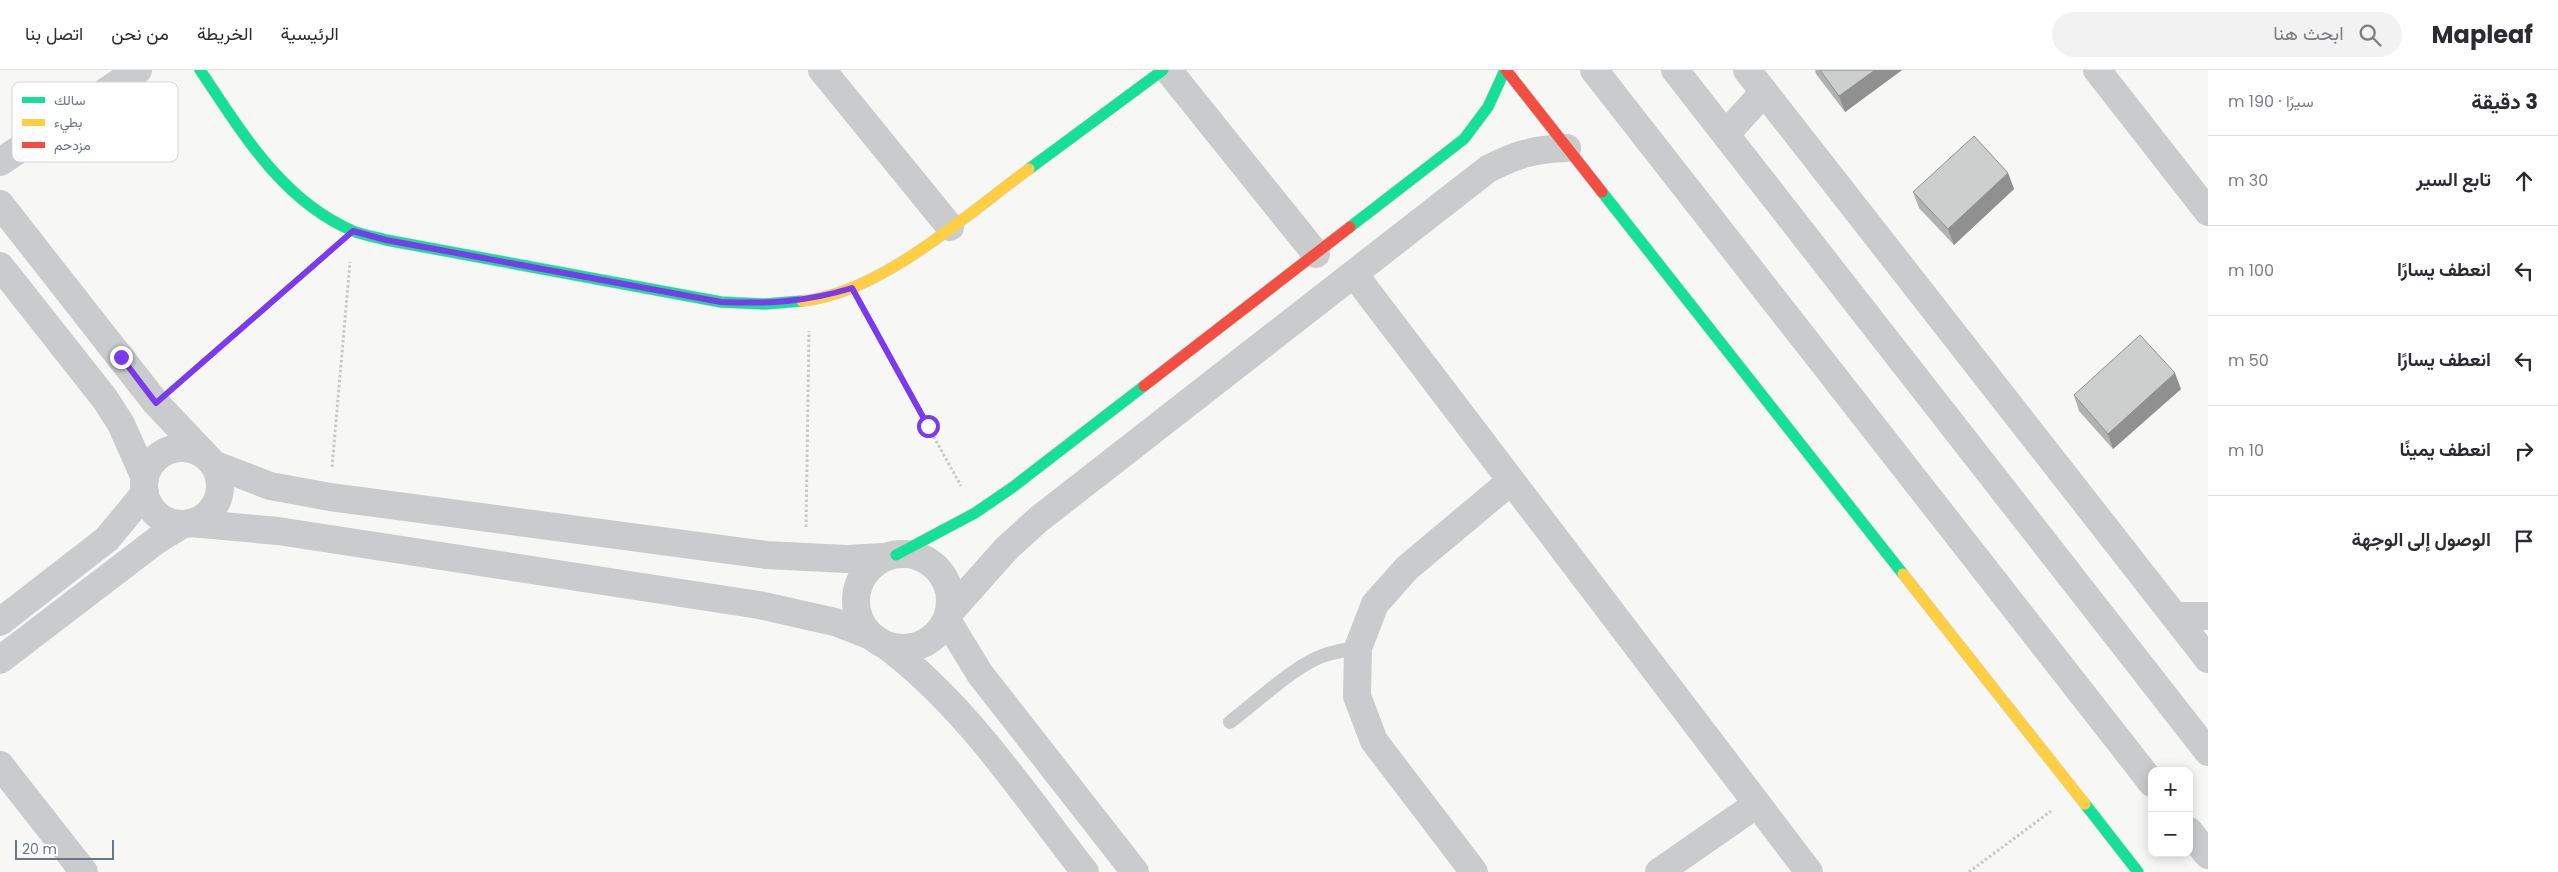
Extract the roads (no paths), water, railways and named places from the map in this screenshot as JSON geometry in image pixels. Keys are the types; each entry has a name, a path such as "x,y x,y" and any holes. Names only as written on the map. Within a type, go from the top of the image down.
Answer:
{"street":[{"path":"120,82 138,70"},
{"path":"200,70 276,176 294,194 321,215 353,231 386,240 721,302 766,304 809,300 852,288 892,270 1163,70"},
{"path":"822,70 950,227"},
{"path":"1168,70 1316,254"},
{"path":"1085,872 943,694 915,667 877,640 861,624 856,608 856,593 862,578 872,566 976,513 1013,488 1464,139 1482,119 1496,95 1505,70"},
{"path":"1505,70 2138,872"},
{"path":"1594,70 2148,778"},
{"path":"1675,70 2208,752"},
{"path":"1747,70 2208,659"},
{"path":"2097,70 2208,212"},
{"path":"1726,134 1764,92"},
{"path":"0,266 110,408 135,450 148,503 159,515 172,522 278,531 759,606 835,622 898,648 920,645 939,633 948,616 977,579 1039,519 1488,169 1513,156 1540,149 1567,148"},
{"path":"0,162 12,154"},
{"path":"0,204 156,403 211,461 220,481 218,500 207,515 186,523 0,660"},
{"path":"1354,274 1809,872"},
{"path":"0,622 107,539 145,486 156,458 166,452 188,448 211,461 270,486 330,497 806,558 914,555 931,563 944,576 950,594 948,616 984,680 1135,872"},
{"path":"1474,872 1374,741 1358,696 1358,648 1376,604 1407,568 1512,481"},
{"path":"2174,616 2208,616"},
{"path":"0,766 84,872"},
{"path":"1659,872 1757,804"},
{"path":"2193,836 2208,855"}],"lane":[{"path":"1230,722 1299,669 1317,658 1337,651 1358,648"}]}
